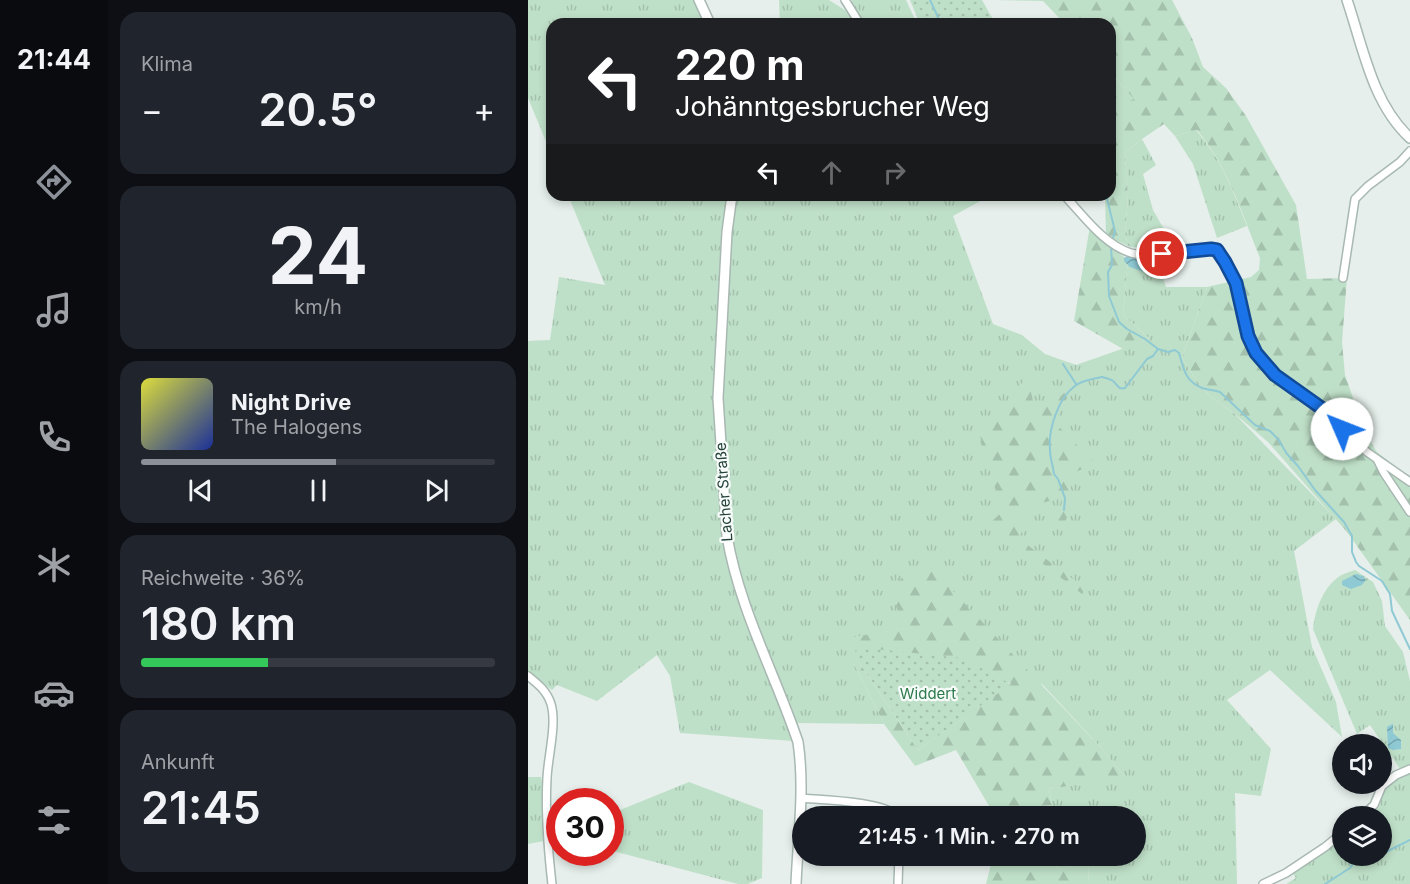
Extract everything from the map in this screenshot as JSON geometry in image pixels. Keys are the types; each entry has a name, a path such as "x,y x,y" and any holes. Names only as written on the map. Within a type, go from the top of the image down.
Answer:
{"street":[{"path":"699,0 707,18"},
{"path":"845,0 856,18"},
{"path":"1347,0 1376,91 1394,121 1410,138"},
{"path":"1343,278 1355,199 1410,151"},
{"name":"Lacher Straße","path":"731,201 727,232 718,398 727,536 729,551 752,626 798,742 801,762 801,798 795,884"},
{"path":"1070,201 1098,232 1128,252 1162,254 1217,250 1234,277 1248,336 1262,360 1279,378 1327,412 1358,445 1410,482"},
{"path":"1378,461 1410,512"},
{"path":"528,676 547,693 552,711 546,810 552,884"},
{"path":"1373,806 1382,786 1396,775 1410,769"},
{"path":"801,798 871,806"},
{"path":"1263,884 1286,873 1332,841"},
{"path":"898,884 899,866"}],"green space":[{"path":"528,0 696,0 704,18 546,18 546,142 528,98"},
{"path":"779,0 829,0 848,12 852,0 906,0 914,18 780,18"},
{"path":"910,0 982,0 992,18 918,18"},
{"path":"994,0 1172,0 1192,38 1203,67 1226,88 1246,116 1296,205 1307,279 1347,278 1342,342 1345,375 1363,427 1376,451 1410,476 1410,620 1347,532 1268,442 1202,388 1182,358 1207,287 1251,277 1259,270 1260,258 1226,175 1217,159 1197,130 1175,136 1164,124 1142,139 1125,153 1128,195 1125,237 1131,247 1106,236 1105,201 1116,201 1116,106 1134,99 1116,79 1116,18 1059,18 1043,1"},
{"path":"1116,79 1135,99 1116,121"},
{"path":"1196,130 1220,164 1247,226 1217,238 1193,164 1175,136"},
{"path":"1142,139 1156,165 1143,174 1153,210 1176,250 1131,247 1125,237 1128,195 1125,153"},
{"path":"570,201 729,201 714,398 726,551 763,662 793,741 680,733 670,676 657,655 597,701 557,685 552,690 528,672 528,341 550,340 559,277 605,285"},
{"path":"734,201 980,201 953,216 993,324 1022,335 1045,354 1076,365 1150,339 1123,315 1128,260 1156,258 1166,287 1207,287 1182,358 1202,388 1235,414 1336,519 1294,551 1312,647 1336,702 1341,734 1339,734 1270,670 1227,700 1271,749 1261,796 1235,793 1237,884 1088,884 1089,866 1146,866 1146,806 1042,806 1052,805 1049,789 1124,776 1043,685 906,628 842,640 962,658 854,664 884,724 794,723 758,630 732,550 721,399 730,232"},
{"path":"1090,226 1107,244 1128,260 1123,315 1150,339 1123,349 1074,321"},
{"path":"1028,379 1035,410 1062,395 1074,383 1076,386 1058,416 1058,426 1093,461 1089,466 1076,472 1070,491 1066,521 1060,529 1057,526 1057,513 1062,501 1058,499 1041,503 1022,514 1025,529 1017,537 1086,589 1082,594 990,523 1002,512 979,433 1014,396 1015,388"},
{"path":"1355,570 1373,582 1382,601 1385,626 1403,652 1410,681 1410,764 1400,769 1392,757 1392,734 1376,734 1370,725 1357,734 1313,629 1315,615 1323,594 1332,583 1346,573"},
{"path":"934,571 1104,751 1125,777 1049,789 1052,805 989,806 956,750 915,766 884,724 854,664 855,656 918,750 1011,683 856,647 855,652 842,639 905,628 889,589 908,573"},
{"name":"Widdert","path":"856,647 962,658 1011,684 918,750 855,656"},
{"path":"1410,772 1410,884 1286,884 1296,878 1291,871 1332,843 1332,866 1392,866 1392,806 1379,806 1382,794 1392,794 1392,782"},
{"path":"528,777 541,777 544,841 528,844"},
{"path":"689,782 763,810 762,878 748,884 738,884 624,854 624,808"},
{"path":"990,866 1057,866 1058,870 1073,866 1089,866 1088,884 986,884"},
{"path":"1057,866 1073,866 1058,870"}],"water":[{"path":"1128,256 1140,259 1153,268 1174,273 1174,275 1158,277 1130,267 1124,261 1124,258"},
{"path":"1356,574 1363,576 1366,580 1362,585 1351,589 1342,585 1342,581"},
{"path":"1393,724 1393,733 1401,740 1401,749 1392,750 1392,734 1387,734 1387,727"}],"waterway":[{"path":"930,0 938,18"},
{"path":"1108,201 1115,231 1111,245 1112,265 1108,272 1109,296 1119,322 1158,349 1168,352 1175,350 1179,353 1188,378 1196,385 1220,392 1255,425 1270,431 1278,439 1315,490 1344,522 1352,536 1352,552 1356,562 1382,581 1390,594 1392,611 1410,649"},
{"path":"1064,510 1065,498 1054,474 1050,456 1051,433 1059,406 1069,391 1085,381 1102,377 1113,381 1119,388 1125,388 1147,359 1153,356 1158,349"},
{"path":"1063,364 1076,384"},
{"path":"1392,849 1410,840"},
{"path":"1325,884 1351,866"}],"route":[{"path":"1162,254 1217,250 1234,277 1248,336 1256,353 1275,375 1327,412 1342,429"}]}
